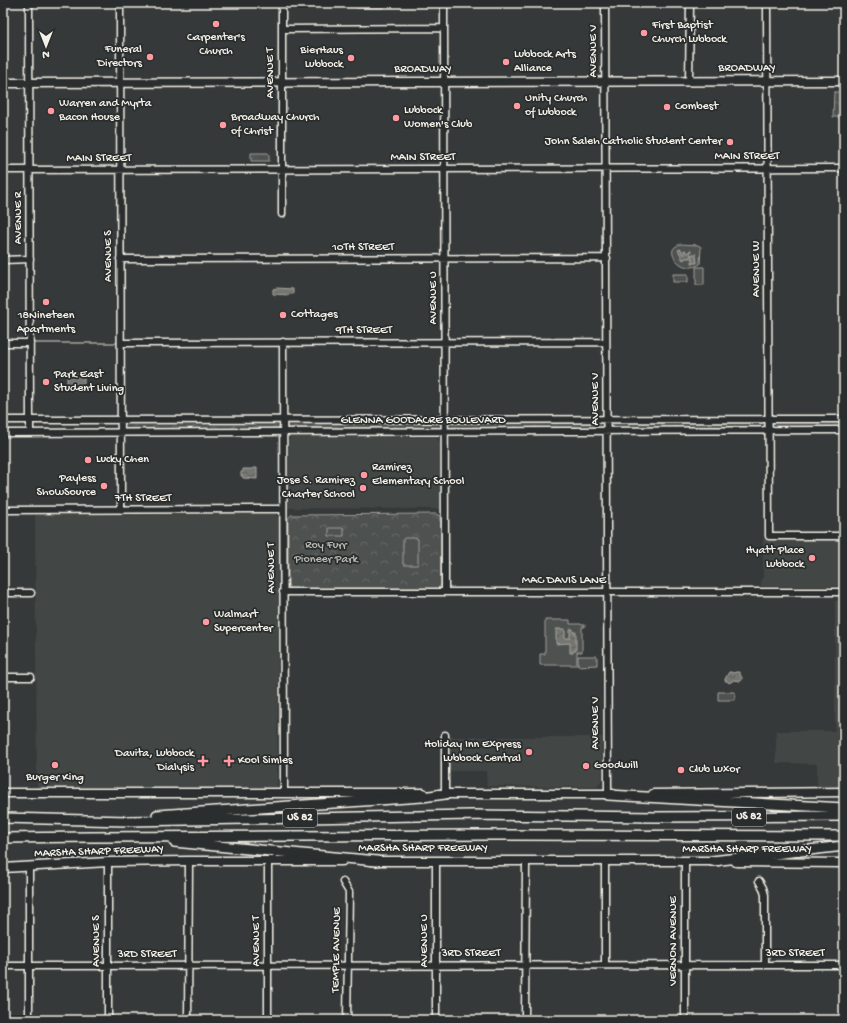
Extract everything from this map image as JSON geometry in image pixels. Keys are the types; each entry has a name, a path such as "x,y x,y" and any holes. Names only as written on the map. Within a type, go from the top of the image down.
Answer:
{"highway":[{"path":"128,821 143,816 422,797 445,794"},
{"path":"608,794 844,808"},
{"name":"US 82","path":"3,818 128,821 473,815 647,817 844,816"},
{"name":"MARSHA SHARP FREEWAY","path":"3,838 484,835 844,836"},
{"path":"121,837 377,861"},
{"path":"712,861 844,846"}],"main road":[{"name":"BROADWAY","path":"3,83 844,81"},
{"path":"3,793 608,794 844,792"},
{"name":"MARSHA SHARP FREEWAY","path":"3,868 108,862 189,861 712,861 844,863"}],"street":[{"name":"AVENUE R","path":"29,3 30,433"},
{"name":"AVENUE S","path":"120,3 121,510"},
{"name":"AVENUE T","path":"282,3 282,214"},
{"name":"AVENUE U","path":"444,3 445,592"},
{"name":"AVENUE V","path":"605,3 608,794"},
{"path":"689,82 690,3"},
{"name":"AVENUE W","path":"767,3 769,536 844,536"},
{"path":"282,28 444,28"},
{"name":"MAIN STREET","path":"3,170 844,168"},
{"name":"10TH STREET","path":"120,259 607,258"},
{"path":"3,260 30,259"},
{"name":"9TH STREET","path":"121,342 606,342"},
{"name":"AVENUE T","path":"283,342 284,793"},
{"path":"3,343 30,343"},
{"name":"GLENNA GOODACRE BOULEVARD","path":"3,420 844,419"},
{"name":"GLENNA GOODACRE BOULEVARD","path":"3,433 844,430"},
{"name":"7TH STREET","path":"3,510 283,509"},
{"name":"MAC DAVIS LANE","path":"283,592 844,592"},
{"path":"3,593 31,593"},
{"path":"3,677 31,677"},
{"path":"445,735 445,794"},
{"path":"188,1020 189,861"},
{"name":"AVENUE T","path":"268,861 268,1020"},
{"path":"605,861 605,965"},
{"name":"AVENUE S","path":"108,862 108,1020"},
{"name":"AVENUE U","path":"436,862 436,1020"},
{"path":"525,1020 526,862"},
{"name":"VERNON AVENUE","path":"685,862 685,1020"},
{"path":"29,867 29,1020"},
{"path":"759,881 765,895 765,965"},
{"name":"TEMPLE AVENUE","path":"343,882 348,892 347,1020"},
{"name":"3RD STREET","path":"3,966 844,965"}],"shaded area":[{"name":"Ramirez Elementary School","path":"291,437 436,437 440,442 440,509 288,508 288,441"},
{"path":"275,514 280,519 277,787 37,788 35,515"},
{"path":"763,539 844,539 844,586 761,586 761,580 763,580"},
{"path":"844,600 844,788 817,788 817,764 776,763 776,731 835,731 835,601"},
{"path":"449,737 602,737 602,780 597,787 487,786 486,771 449,771"}],"green space":[{"path":"356,3 383,3 383,8 356,8"},
{"path":"834,92 844,92 844,117 833,117"},
{"path":"251,153 268,153 269,161 251,161"},
{"path":"680,244 698,245 701,247 700,264 694,267 688,267 678,262 673,254 673,250"},
{"path":"696,267 704,267 704,285 696,285"},
{"path":"673,274 688,274 688,282 673,282"},
{"path":"431,420 456,423 844,422 844,429 126,429 123,424 125,421"},
{"name":"Roy Furr Pioneer Park","path":"436,514 440,516 441,522 441,585 437,589 289,588 288,519 291,515"},
{"path":"329,528 344,528 344,536 329,536"},
{"path":"403,539 418,539 417,565 403,564"},
{"path":"545,620 570,620 570,624 585,625 585,627 582,627 582,652 577,652 577,665 540,665 540,654 545,654"},
{"path":"578,656 597,656 597,665 578,666"},
{"path":"718,692 735,692 735,700 718,700"}],"water":[{"path":"681,249 683,254 685,254 684,250 688,253 691,250 691,256 692,254 697,254 697,263 692,263 692,258 682,259 678,250"},
{"path":"273,289 293,289 293,294 273,294"},
{"path":"69,374 83,374 84,388 75,390 67,388 69,385 67,384 67,378"},
{"path":"257,468 257,479 243,478 243,476 241,476 243,469"},
{"path":"556,629 565,629 565,638 570,638 570,629 573,629 573,632 576,632 576,651 570,653 570,643 556,644"},
{"path":"729,672 739,672 742,680 734,680 729,683 725,681"}],"waterway":[{"path":"33,343 119,343"}],"place":[{"name":"Carpenter's Church","path":"216,24"},
{"name":"First Baptist Church Lubbock","path":"644,33"},
{"name":"Funeral Directors","path":"150,57"},
{"name":"BierHaus Lubbock","path":"351,58"},
{"name":"Lubbock Arts Alliance","path":"506,62"},
{"name":"Unity Church of Lubbock","path":"517,106"},
{"name":"Combest","path":"667,107"},
{"name":"Warren and Myrta Bacon House","path":"51,111"},
{"name":"Lubbock Women's Club","path":"396,118"},
{"name":"Broadway Church of Christ","path":"223,125"},
{"name":"John Saleh Catholic Student Center","path":"730,142"},
{"name":"18Nineteen Apartments","path":"46,302"},
{"name":"Cottages","path":"283,315"},
{"name":"Park East Student Living","path":"46,382"},
{"name":"Lucky Chen","path":"88,460"},
{"name":"Ramirez Elementary School","path":"364,475"},
{"name":"Payless ShowSource","path":"104,486"},
{"name":"Jose S. Ramirez Charter School","path":"363,488"},
{"name":"Hyatt Place Lubbock","path":"812,558"},
{"name":"Walmart Supercenter","path":"206,622"},
{"name":"Holiday Inn Express Lubbock Central","path":"529,752"},
{"name":"Davita, Lubbock Dialysis","path":"203,761"},
{"name":"Kool Simles","path":"229,761"},
{"name":"Burger King","path":"55,765"},
{"name":"Goodwill","path":"586,766"},
{"name":"Club Luxor","path":"681,770"}]}
